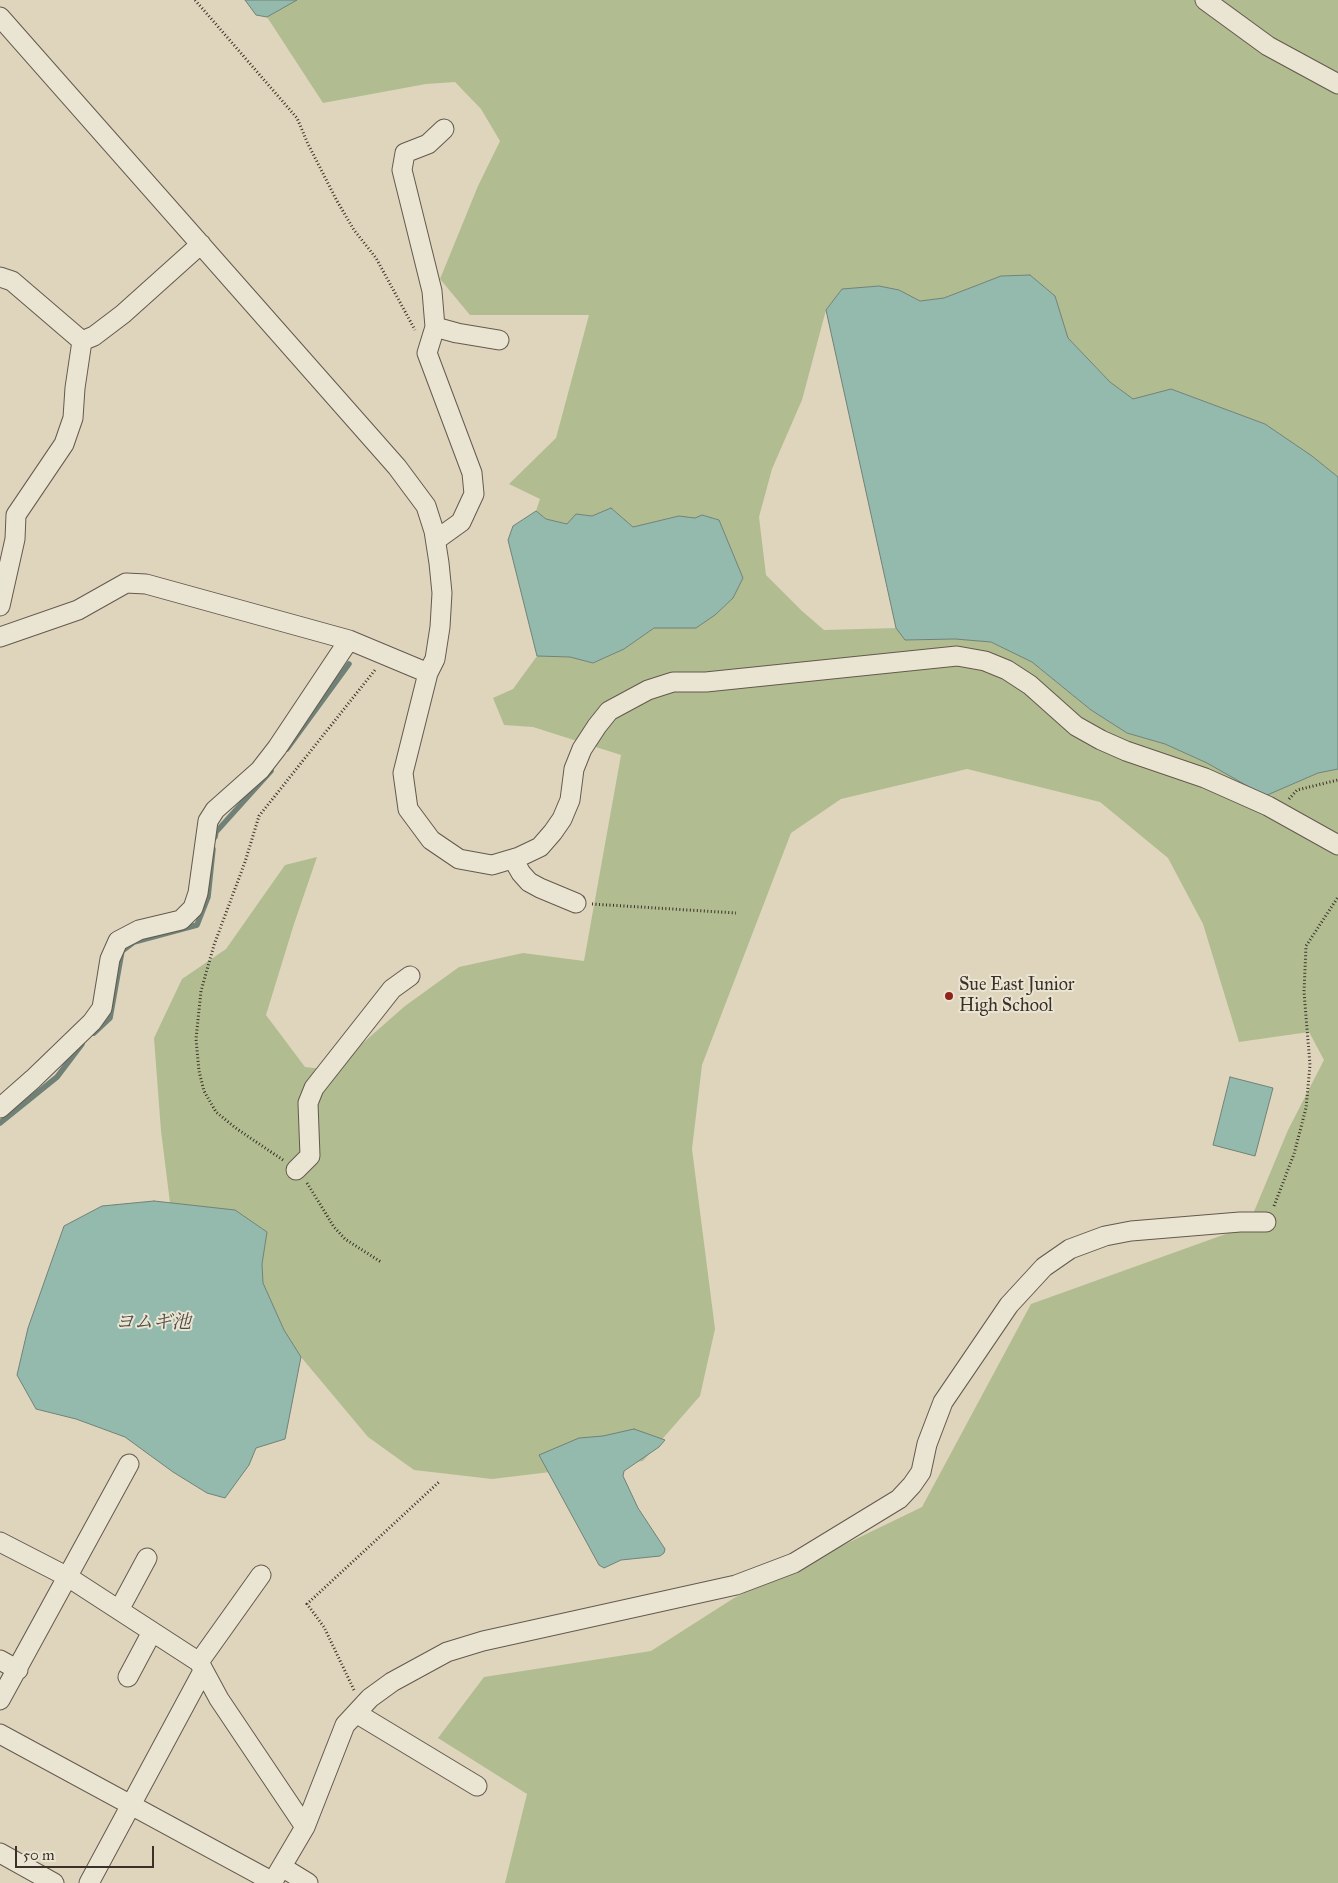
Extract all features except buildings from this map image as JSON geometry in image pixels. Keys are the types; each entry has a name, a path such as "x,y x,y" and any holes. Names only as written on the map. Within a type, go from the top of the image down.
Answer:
{"street":[{"path":"1205,0 1268,46 1338,84"},
{"path":"0,17 397,467 426,506 436,540 442,592 440,627 435,659 428,673 403,773 408,808 431,840 459,859 492,865 513,859 540,847 562,819 570,800 574,769 582,749 597,726 609,711 648,690 673,682 706,682 957,656 985,661 1007,670 1030,685 1076,726 1101,740 1152,761 1205,778 1278,811 1338,845"},
{"path":"436,540 461,522 474,494 472,473 427,352 435,327 432,291 402,170 405,153 428,144 444,129"},
{"path":"82,341 94,336 122,314 201,244"},
{"path":"0,276 12,281 82,341"},
{"path":"435,327 456,333 499,340"},
{"path":"0,606 16,539 16,515 64,444 73,418 82,341"},
{"path":"0,637 78,610 126,583 146,584 349,640 428,673"},
{"path":"0,1108 34,1079 92,1022 102,1008 110,959 118,942 139,930 180,920 193,908 198,893 208,821 215,810 266,763 349,640"},
{"path":"513,859 520,873 529,882 576,903"},
{"path":"296,1170 310,1156 308,1103 314,1088 392,989 410,976"},
{"path":"276,1877 305,1827 345,1725 370,1698 392,1682 447,1652 483,1641 736,1585 794,1563 899,1498 912,1485 922,1472 927,1444 944,1402 1009,1304 1044,1268 1070,1250 1104,1236 1149,1229 1240,1222 1266,1222"},
{"path":"0,1700 129,1464"},
{"path":"0,1542 68,1577 201,1666 219,1699 305,1827"},
{"path":"119,1610 147,1558"},
{"path":"90,1883 201,1666 261,1575"},
{"path":"128,1678 152,1632"},
{"path":"0,1660 18,1670"},
{"path":"359,1710 477,1786"},
{"path":"0,1734 131,1805 276,1877 308,1883"},
{"path":"0,1853 27,1877 54,1883"}],"path":[{"path":"195,0 297,118 337,201 354,230 376,258 427,352"},
{"path":"380,1262 345,1239 334,1227 304,1178 296,1170 216,1112 204,1091 199,1071 196,1039 201,991 214,945 246,862 259,816 386,656"},
{"path":"1278,811 1297,790 1338,780"},
{"path":"1266,1222 1294,1154 1306,1108 1310,1065 1304,992 1306,946 1338,897"},
{"path":"576,903 736,913"},
{"path":"359,1710 324,1627 307,1604 440,1481"}],"green space":[{"path":"297,0 1338,0 1338,477 1312,456 1265,424 1171,389 1133,399 1110,382 1068,338 1055,296 1030,275 1001,276 944,298 920,301 899,290 879,286 842,289 826,310 802,400 772,469 759,517 766,575 824,630 896,628 905,640 955,639 991,642 1032,662 1091,710 1127,733 1165,744 1207,763 1265,796 1318,773 1338,769 1338,1883 505,1883 527,1794 438,1738 484,1677 651,1651 734,1598 922,1507 1031,1304 1248,1226 1288,1130 1324,1060 1309,1032 1239,1042 1203,924 1168,858 1100,802 967,769 841,799 791,833 702,1065 692,1149 715,1329 700,1396 643,1461 492,1479 414,1470 368,1437 301,1357 284,1330 263,1283 262,1264 267,1232 235,1210 170,1203 161,1131 154,1038 182,979 226,949 285,865 317,857 266,1015 305,1067 332,1070 405,1006 459,967 523,953 584,961 621,755 533,727 504,725 493,698 513,689 537,656 570,657 593,663 624,649 654,628 696,628 715,615 733,598 743,578 719,520 702,515 695,518 679,516 633,527 611,508 592,516 577,514 567,524 546,519 536,511 540,499 509,484 556,438 589,315 470,315 440,279 478,186 500,141 481,109 455,82 426,84 323,103 267,17"}],"water":[{"path":"245,0 297,0 267,17 256,15"},
{"path":"1030,275 1055,296 1068,338 1110,382 1133,399 1171,389 1265,424 1312,456 1338,477 1338,769 1318,773 1265,796 1207,763 1165,744 1127,733 1091,710 1032,662 991,642 955,639 905,640 896,628 826,310 842,289 879,286 899,290 920,301 944,298 1001,276"},
{"path":"611,508 633,527 679,516 695,518 702,515 719,520 743,578 733,598 715,615 696,628 654,628 624,649 593,663 570,657 537,656 508,540 513,526 536,511 546,519 567,524 576,514 592,516"},
{"path":"1230,1077 1273,1088 1255,1156 1213,1145"},
{"name":"ヨムギ池","path":"154,1201 235,1210 267,1232 262,1264 263,1283 284,1330 301,1357 285,1439 256,1448 249,1465 225,1498 207,1493 173,1472 125,1437 76,1419 36,1409 17,1375 28,1328 64,1226 102,1206"},
{"path":"634,1429 665,1440 659,1447 624,1471 623,1476 638,1508 665,1549 664,1553 660,1556 621,1560 604,1568 599,1565 539,1455 579,1438 603,1436"}],"waterway":[{"path":"287,749 349,664"},
{"path":"215,837 216,832 271,771"},
{"path":"94,1033 110,1018 122,951 134,942 197,925 208,897 213,849"},
{"path":"0,1123 57,1077 82,1044"}],"place":[{"name":"Sue East Junior High School","path":"949,996"}]}
